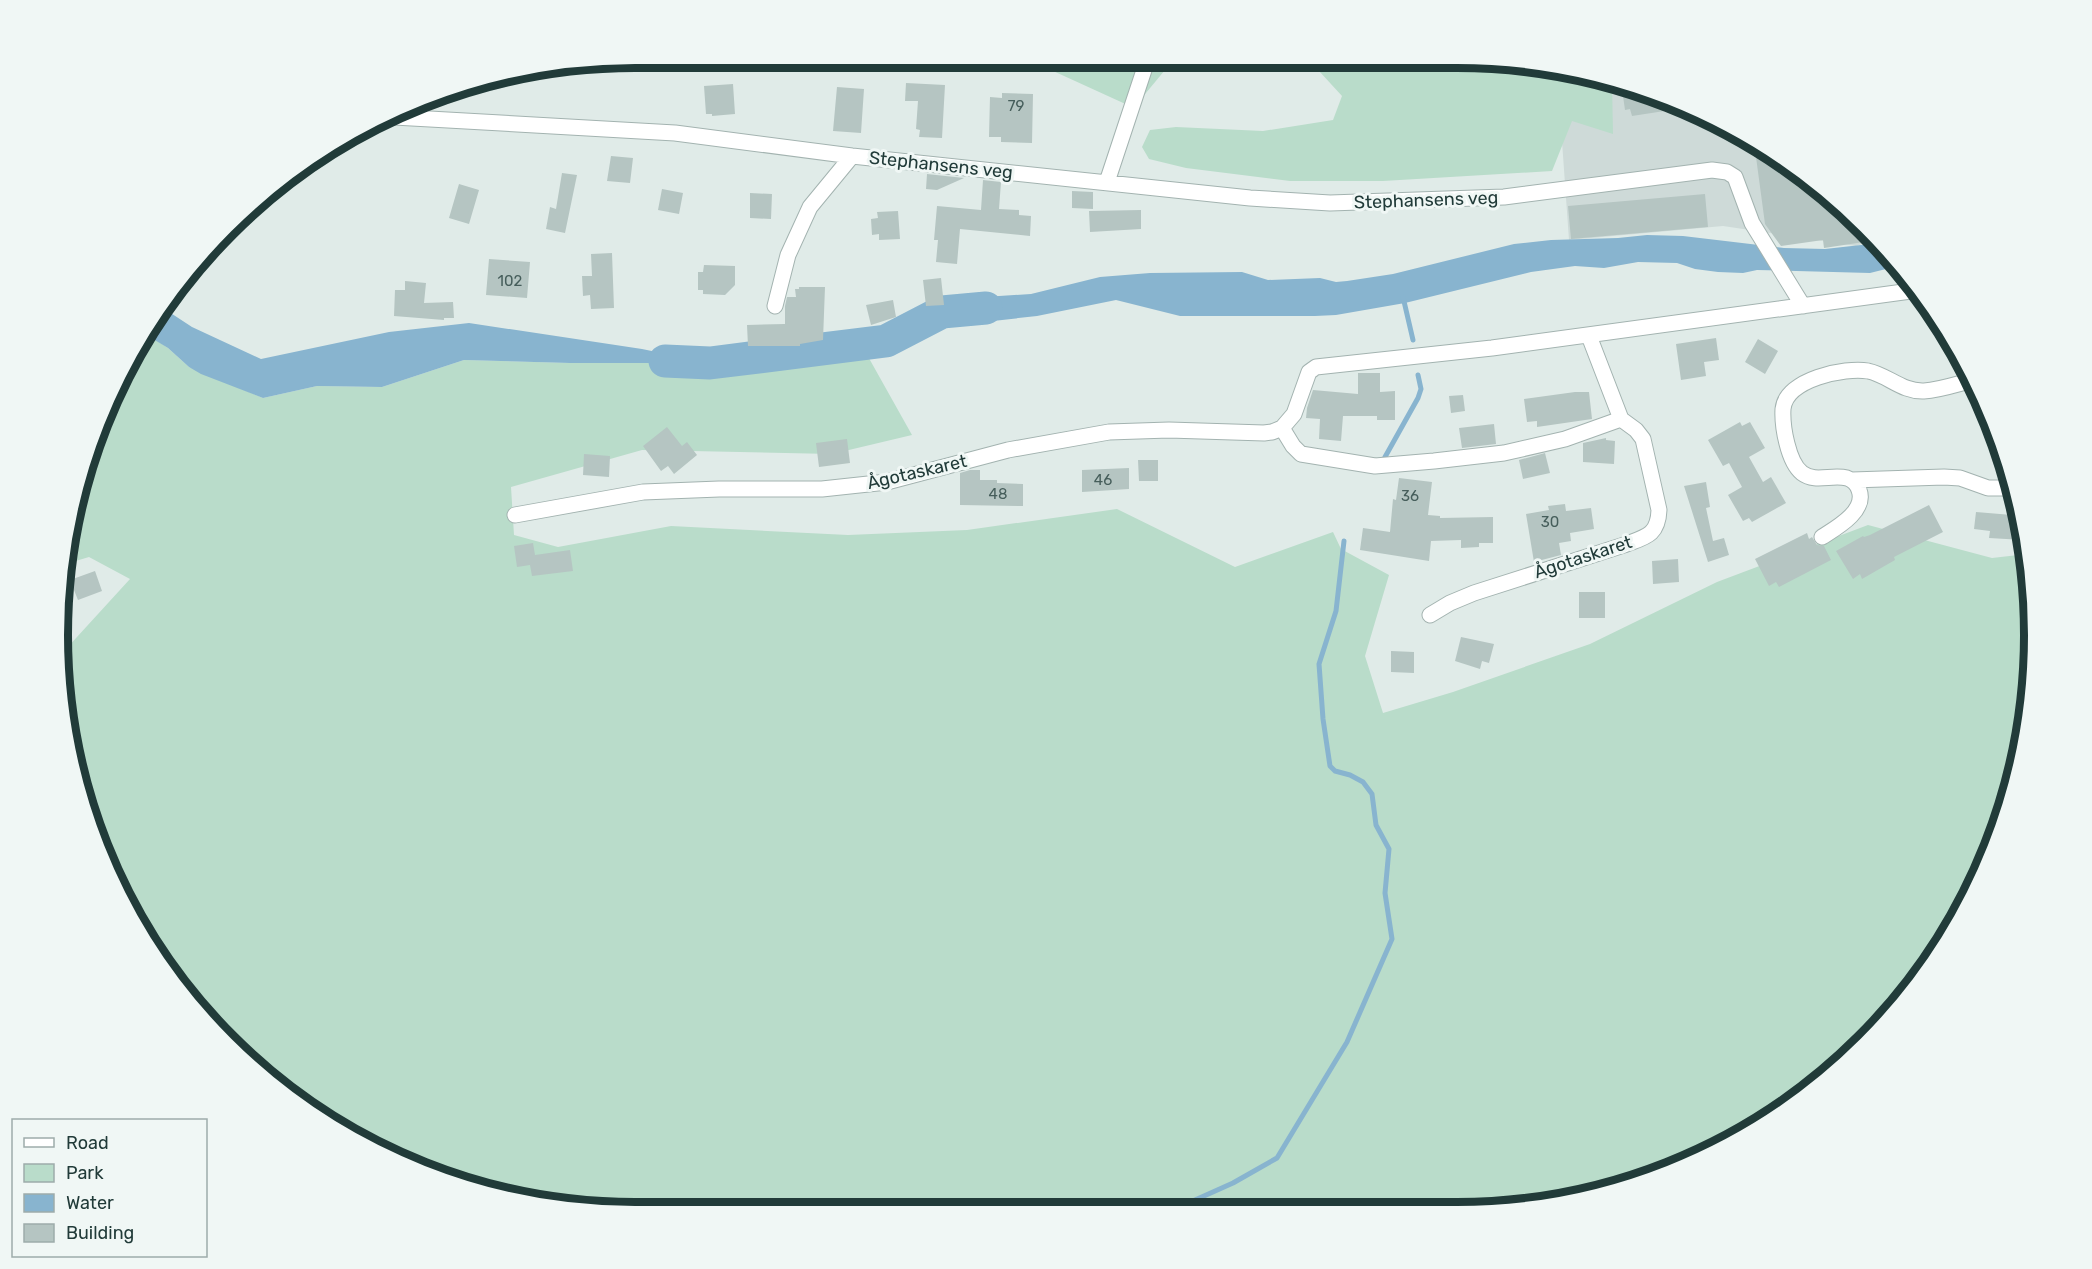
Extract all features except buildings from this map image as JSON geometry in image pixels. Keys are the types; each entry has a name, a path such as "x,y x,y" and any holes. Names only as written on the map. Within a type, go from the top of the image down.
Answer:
{"street":[{"path":"1107,182 1145,68"},
{"name":"Stephansens veg","path":"403,118 675,133 852,156 1250,198 1330,202 1493,198 1712,170 1727,172 1735,177 1752,223 1803,306"},
{"name":"Stephansens veg","path":"775,306 788,255 810,207 852,156"},
{"path":"1621,419 1565,439 1504,453 1375,466 1301,454 1282,428 1294,414 1309,372 1316,367 1404,359 1588,336 1909,291"},
{"name":"Ågotaskaret","path":"1430,615 1474,593 1624,545 1654,531 1659,521 1659,510 1643,439 1636,430 1621,419 1588,336"},
{"path":"1965,382 1923,391 1905,388 1870,371 1856,370 1809,380 1795,388 1783,406 1790,454 1795,465 1804,474 1815,478 1845,477 1852,480 1944,477 1960,478 1988,488 2005,489"},
{"name":"Ågotaskaret","path":"515,515 643,492 822,489 887,482 1008,450 1109,432 1169,430 1264,433 1282,428"},
{"path":"1822,537 1854,512 1860,503 1860,493 1852,480"}],"shaded area":[{"path":"1557,76 1640,98 1708,126 1741,143 1803,185 1831,208 1866,243 1856,246 1723,226 1569,240"}],"green space":[{"path":"1047,68 1191,68 1165,70 1131,111 1132,107"},
{"path":"1316,68 1458,68 1532,72 1568,78 1612,89 1613,134 1572,121 1552,171 1383,181 1290,181 1186,168 1149,159 1142,147 1150,130 1176,127 1263,131 1333,120 1342,96"},
{"path":"152,337 168,348 189,367 263,398 317,386 382,387 464,360 710,363 861,344 912,435 832,454 642,450 511,487 514,535 558,547 671,526 848,535 967,530 1117,509 1235,567 1333,532 1341,549 1389,575 1365,656 1383,713 1453,692 1590,644 1717,582 1868,525 1992,558 2019,555 2023,597 2023,672 2014,745 1994,817 1966,885 1949,918 1907,980 1884,1008 1831,1061 1773,1106 1708,1143 1640,1171 1568,1191 1532,1197 1458,1202 634,1202 597,1200 560,1197 488,1182 418,1158 351,1126 319,1106 261,1061 208,1008 185,980 143,918 126,885 98,817 78,745 72,709 68,646 130,579 89,557 72,562 87,488 111,418 126,384"}],"water":[{"path":"1647,235 1683,236 1784,248 1825,249 1868,244 1890,268 1870,273 1757,270 1743,273 1695,269 1677,263 1638,262 1604,268 1575,266 1531,272 1405,303 1336,315 1315,316 1180,316 1116,300 1037,316 966,324 942,312 962,302 984,297 1031,294 1100,277 1150,273 1242,272 1268,280 1320,278 1336,282 1393,274 1514,244 1551,240"},
{"path":"168,312 192,327 261,359 389,332 469,323 642,349 710,363 464,360 382,387 317,386 263,398 201,374 189,367 168,348 151,338"}],"waterway":[{"path":"1403,297 1413,340"},
{"path":"665,361 710,363 886,341 942,312 986,308"},
{"path":"1385,457 1418,398 1421,389 1418,375"},
{"path":"1195,1200 1233,1183 1277,1158 1347,1042 1392,939 1385,893 1389,849 1376,825 1372,794 1363,782 1335,771 1330,766 1323,719 1319,664 1336,611 1344,541"}]}
